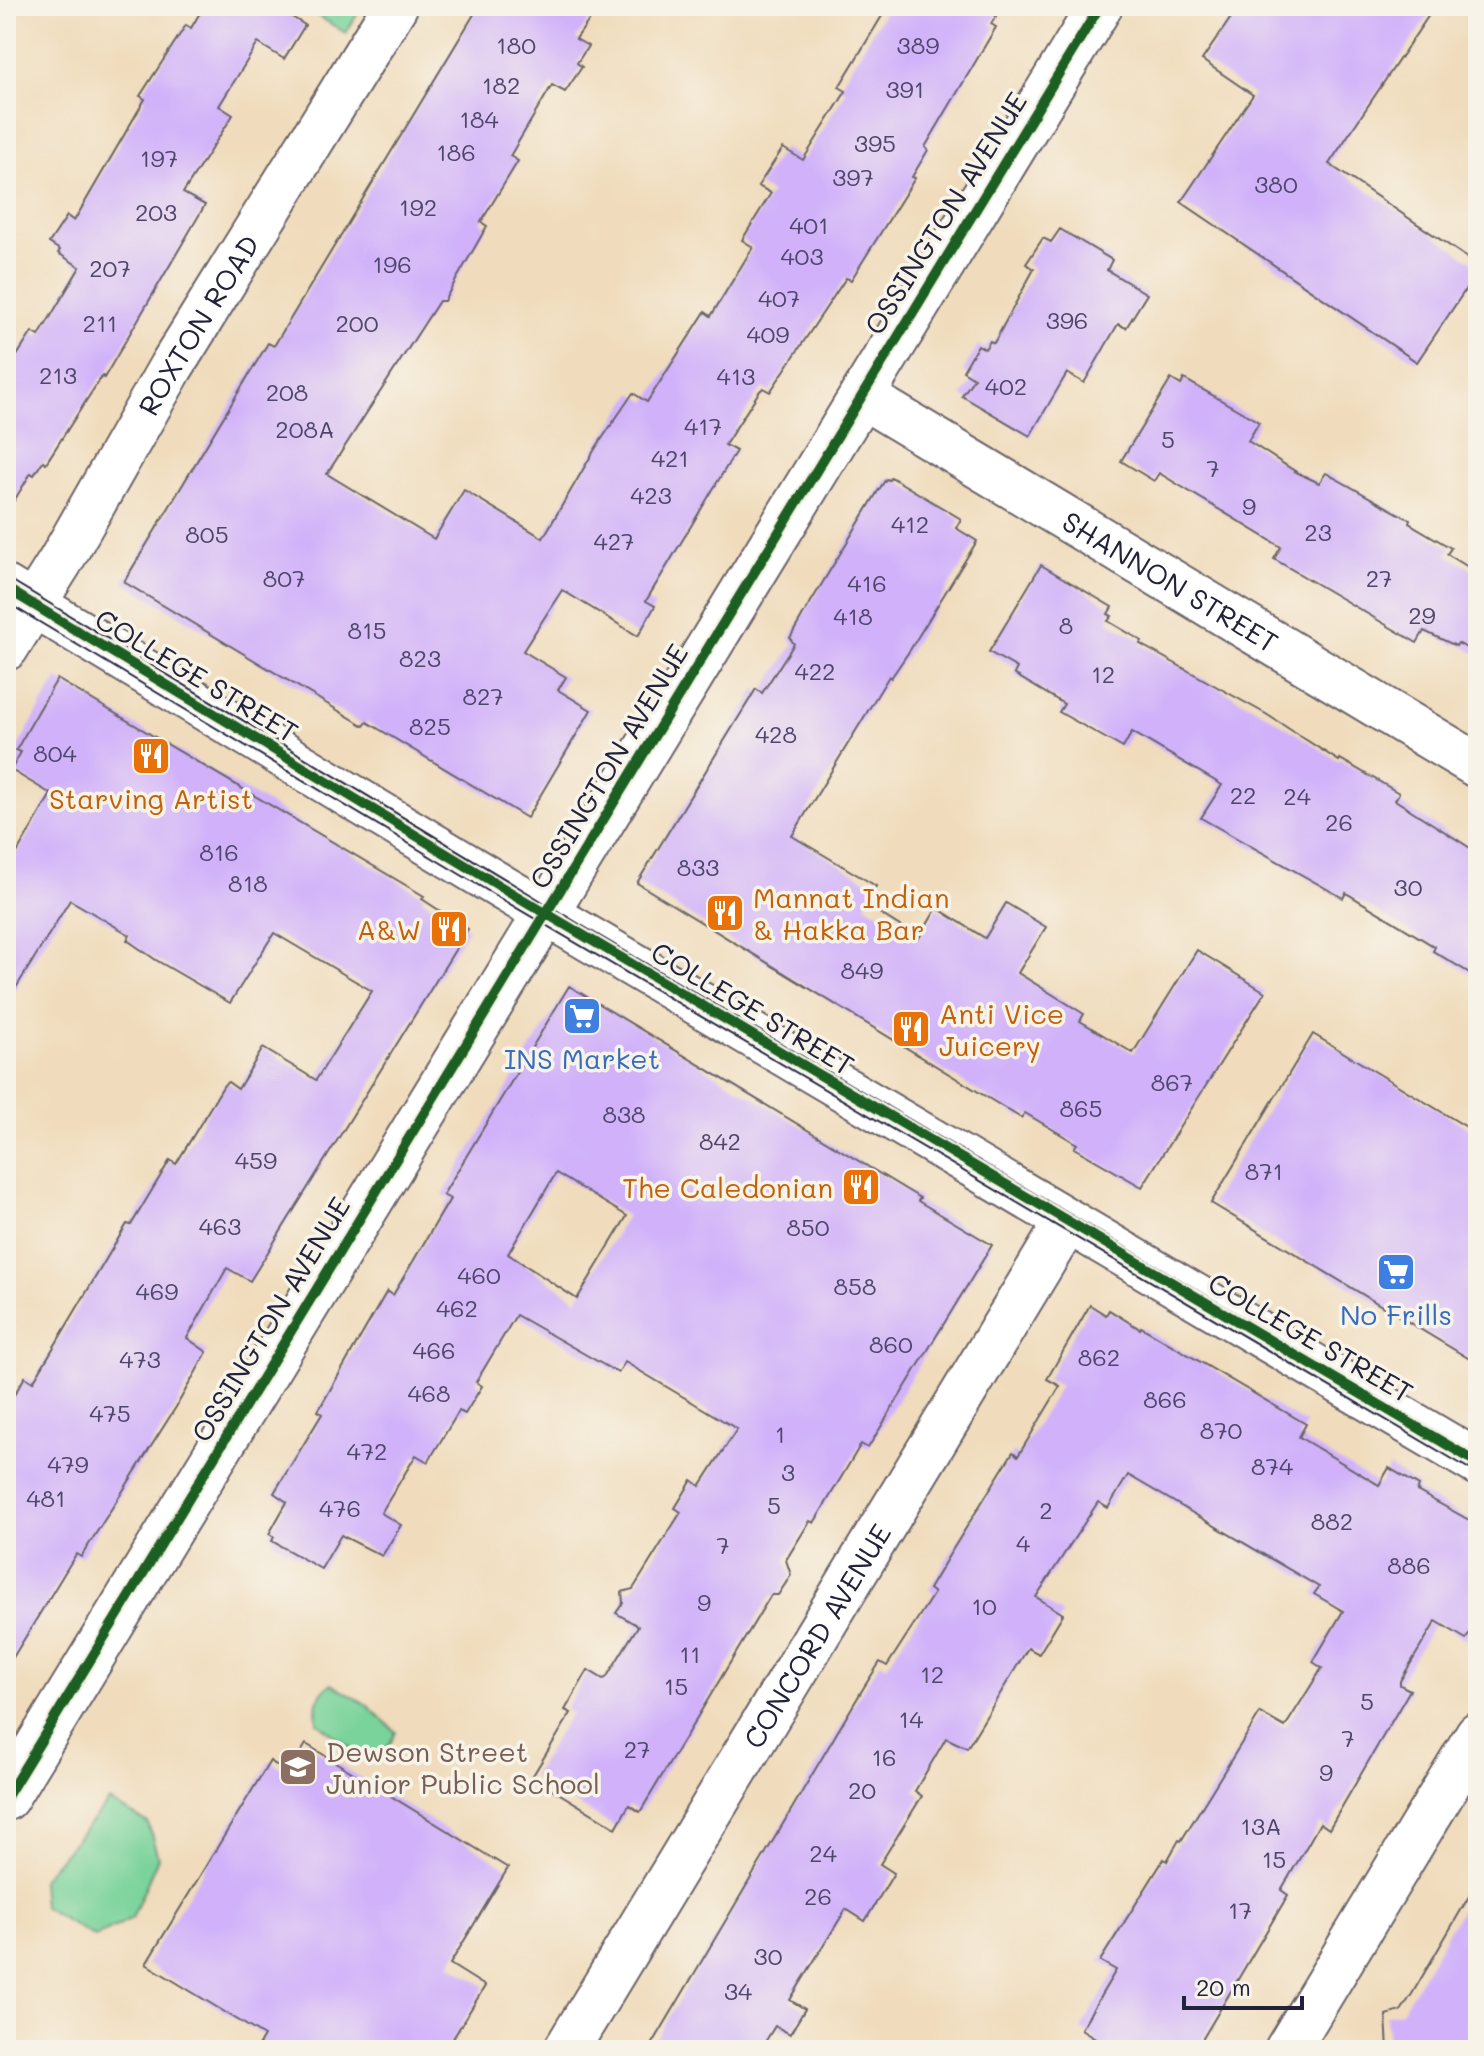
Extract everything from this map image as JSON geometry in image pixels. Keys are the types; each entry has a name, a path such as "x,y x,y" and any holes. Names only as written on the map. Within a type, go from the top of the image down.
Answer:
{"street":[{"name":"ROXTON ROAD","path":"6,648 20,596 171,367 395,6"},
{"name":"OSSINGTON AVENUE","path":"6,1798 1100,6"},
{"name":"SHANNON STREET","path":"862,396 1478,766"},
{"name":"COLLEGE STREET","path":"20,596 546,914 1478,1463"},
{"name":"CONCORD AVENUE","path":"566,2050 1067,1222"},
{"path":"1287,2050 1478,1734"}],"green space":[{"path":"302,6 362,6 346,33"},
{"path":"332,1684 368,1706 396,1732 384,1751 362,1757 317,1722 318,1700"},
{"path":"109,1801 148,1823 158,1858 132,1918 95,1937 43,1907 41,1880"}],"building":[{"path":"204,6 274,6 305,25 284,59 258,43 219,106 233,115 183,193 205,205 104,378 102,376 46,463 43,461 34,475 31,473 6,514 6,373 32,332 39,336 80,267 49,243 67,216 74,221 145,99 140,96 186,25 191,28"},
{"path":"479,6 599,6 576,39 588,46 577,63 582,67 565,92 552,85 510,156 518,161 481,222 487,226 444,301 439,301 327,474 434,539 464,490 543,538 595,449 633,393 647,402 705,312 711,316 753,247 742,240 771,193 758,186 783,148 803,160 846,91 839,87 888,6 1003,6 991,24 996,27 925,147 928,150 912,177 915,178 851,280 846,278 770,392 763,388 759,392 725,445 736,451 646,601 655,606 638,636 562,590 523,651 566,677 558,690 591,710 527,818 367,722 364,726 124,582 268,343 274,346"},
{"path":"1239,6 1435,6 1329,164 1478,265 1478,271 1417,362 1181,202 1253,95 1202,60"},
{"path":"1060,229 1112,260 1107,270 1147,294 1126,328 1118,324 1084,383 1067,373 1030,436 962,396 974,378 963,371 978,345 985,349 990,341 994,343 1034,269 1026,264 1043,238 1051,242"},
{"path":"1171,379 1181,385 1184,379 1259,422 1248,441 1298,473 1319,483 1326,473 1410,520 1409,523 1451,548 1447,554 1478,573 1478,655 1458,643 1456,646 1424,631 1417,643 1274,559 1281,547 1159,473 1154,481 1121,461"},
{"path":"891,477 961,519 956,528 977,541 910,650 891,678 889,676 792,836 876,886 865,904 919,938 937,908 985,938 1006,903 1046,927 1018,973 1084,1014 1080,1021 1133,1053 1197,950 1265,992 1142,1187 1074,1148 1077,1144 1025,1113 1021,1118 637,883 756,689 762,693 794,644 790,638 803,615 878,491"},
{"path":"1041,565 1112,607 1108,614 1112,616 1108,621 1142,641 1140,644 1399,793 1395,800 1478,853 1478,978 1433,951 1435,947 1346,893 1343,898 1201,818 1222,785 1132,732 1123,748 1059,712 1064,704 1014,674 1017,668 989,652"},
{"path":"57,679 424,896 422,899 468,929 250,1281 227,1268 187,1338 207,1352 81,1557 76,1554 6,1669 6,1408 25,1377 33,1382 127,1224 131,1225 170,1160 176,1164 224,1085 228,1082 238,1089 263,1048 316,1080 372,991 274,933 230,1003 156,960 127,940 130,935 70,900 6,1004 6,872 51,794 11,770 21,752 16,750"},
{"path":"569,986 920,1198 918,1201 992,1245 868,1448 861,1444 814,1523 810,1521 786,1560 791,1575 778,1595 771,1595 640,1812 629,1805 616,1828 532,1777 571,1713 565,1710 588,1670 606,1678 638,1626 616,1613 623,1603 622,1592 633,1589 681,1512 675,1508 692,1480 700,1486 737,1429 625,1362 618,1373 516,1315 476,1382 482,1386 465,1414 459,1411 428,1462 416,1455 381,1513 401,1525 382,1556 341,1535 321,1569 272,1541 274,1537 269,1534 287,1502 274,1493 322,1414 318,1411 387,1291 393,1295 450,1199 443,1195","holes":["556,1173 627,1216 577,1299 508,1254"]},
{"path":"1313,1034 1478,1134 1478,1364 1211,1203"},
{"path":"1090,1305 1106,1315 1109,1310 1141,1327 1306,1424 1299,1437 1379,1485 1389,1468 1419,1486 1417,1491 1478,1525 1478,1619 1466,1639 1436,1621 1400,1681 1400,1685 1410,1690 1329,1829 1320,1823 1281,1890 1288,1895 1196,2050 1091,2050 1097,2039 1081,2029 1116,1970 1100,1961 1164,1859 1167,1861 1181,1841 1260,1713 1285,1727 1322,1668 1313,1662 1343,1611 1314,1594 1319,1587 1128,1475 1108,1508 1098,1502 1036,1597 1063,1614 1039,1654 1028,1648 967,1748 946,1738 915,1791 922,1796 880,1864 894,1873 865,1921 846,1909 790,2000 805,2009 790,2034 775,2026 760,2050 649,2050 864,1687 880,1662 887,1666 934,1593 929,1589 948,1557 1013,1452 1018,1456 1060,1386 1047,1379"},
{"path":"306,1744 508,1868 450,1964 485,1986 446,2050 256,2050 264,2036 146,1964 270,1761 288,1773"},
{"path":"1478,1881 1478,2050 1388,2050 1386,2015 1401,2011"}],"tram line":[{"path":"6,577 581,925 1478,1456"},
{"path":"6,602 498,897 1478,1474"}],"cycle path":[{"path":"6,1798 1100,6"},
{"path":"6,588 503,888 1478,1463"}],"place":[{"name":"Starving Artist","path":"151,756"},
{"name":"Mannat Indian & Hakka Bar","path":"725,913"},
{"name":"A&W","path":"449,929"},
{"name":"INS Market","path":"582,1016"},
{"name":"Anti Vice Juicery","path":"911,1029"},
{"name":"The Caledonian","path":"861,1187"},
{"name":"No Frills","path":"1396,1272"},
{"name":"Dewson Street Junior Public School","path":"298,1767"}]}
